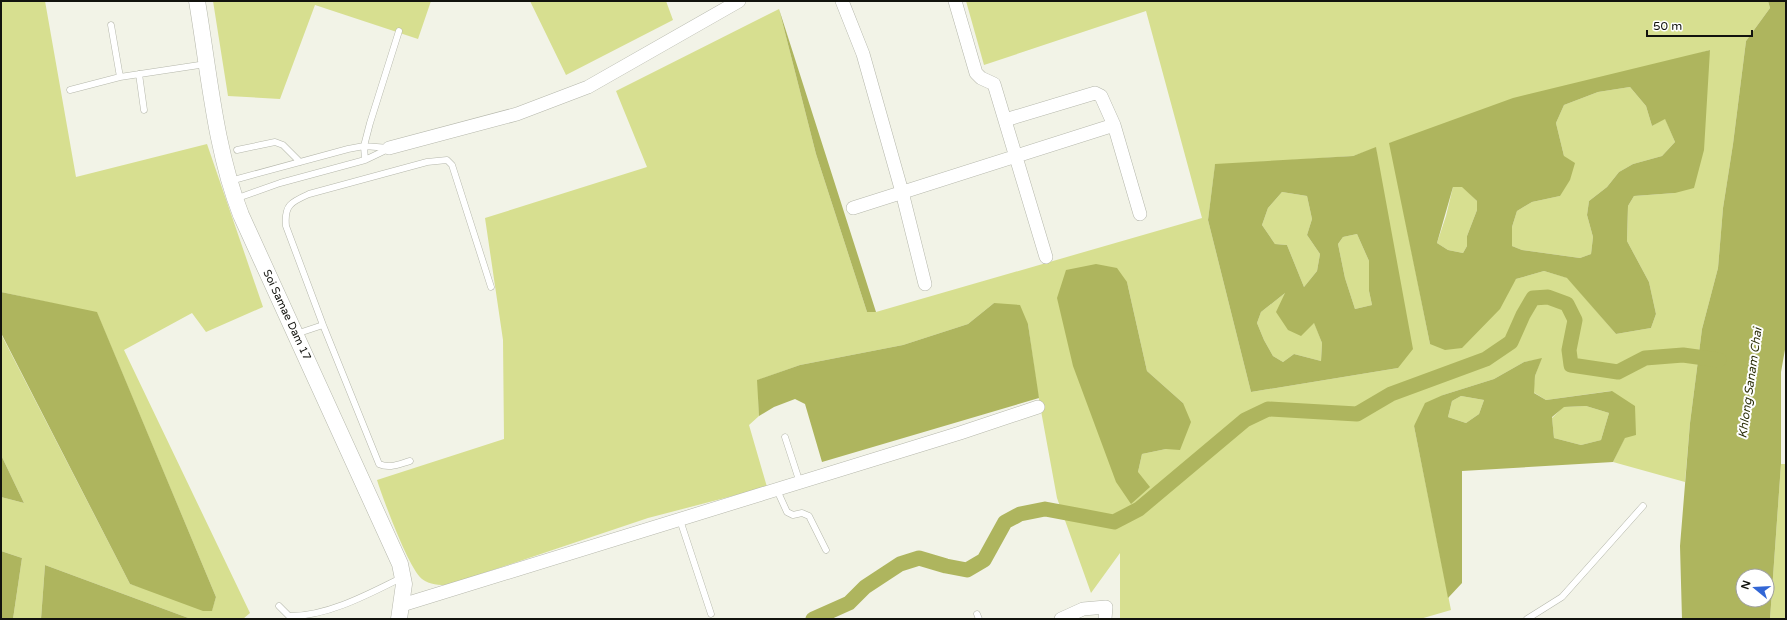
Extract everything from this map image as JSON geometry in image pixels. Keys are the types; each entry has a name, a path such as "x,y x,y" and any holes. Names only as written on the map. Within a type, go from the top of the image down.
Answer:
{"street":[{"name":"Soi Samae Dam 17","path":"197,1 221,151 228,181 391,542 403,577 404,584 401,612"},
{"path":"389,148 517,114 588,87 739,1"},
{"path":"842,1 863,54 902,192 925,284"},
{"path":"955,1 976,73 994,84 1046,257"},
{"path":"1005,120 1094,93 1101,96 1114,125 1140,214"},
{"path":"853,208 1114,125"},
{"path":"401,612 680,520 960,433 1038,407"},
{"path":"1061,619 1083,609 1106,607 1105,619"}],"lane":[{"path":"111,25 120,77"},
{"path":"365,160 364,146 370,123 399,31"},
{"path":"70,90 120,77 207,64"},
{"path":"139,74 144,110"},
{"path":"237,150 275,142 283,145 300,162"},
{"path":"228,181 364,146 389,148"},
{"path":"235,199 280,183 365,160 389,148"},
{"path":"410,461 390,466 378,464 286,226 285,218 287,210 293,202 309,194 427,162 447,160 452,165 491,287"},
{"path":"296,334 323,325"},
{"path":"785,437 800,483"},
{"path":"777,490 787,512 793,515 802,513 809,516 826,550"},
{"path":"1527,619 1562,596 1643,506"},
{"path":"680,520 711,614"},
{"path":"279,606 289,616 303,617 365,596 403,577"}],"shaded area":[{"path":"1,1 45,1 76,177 207,144 263,307 206,332 192,313 124,350 250,613 243,619 191,619 45,565 41,619 13,619 22,558 1,551 1,497 24,503 1,455 1,334 130,584 212,610 216,597 97,313 1,292"},
{"path":"213,1 431,1 418,39 315,5 280,99 228,96"},
{"path":"530,1 666,1 673,20 566,75"},
{"path":"966,1 1768,1 1770,8 1746,41 1723,208 1718,268 1702,329 1690,423 1685,482 1613,462 1625,437 1611,391 1546,400 1533,392 1535,376 1541,359 1524,362 1494,379 1443,395 1414,426 1451,610 1420,619 1120,619 1120,553 1091,593 1057,498 1037,389 1028,324 994,303 968,324 903,345 800,365 758,380 759,416 749,425 767,487 648,518 448,585 431,584 422,579 410,562 390,517 377,480 504,439 503,340 485,218 647,167 616,91 779,9 816,154 867,312 876,312 1202,218 1146,11 984,65","holes":["1710,50 1675,193 1634,196 1628,206 1627,241 1649,282 1656,314 1651,328 1616,334 1568,278 1544,271 1516,279 1430,344 1390,143","1376,148 1398,368 1251,392 1208,220 1215,165 1353,156","1127,282 1147,371 1183,403 1180,449 1166,449 1142,454 1138,472"]},
{"path":"1630,87 1646,106 1652,126 1665,118 1675,142 1662,156 1633,164 1619,172 1607,187 1589,201 1587,215 1593,237 1591,254 1580,258 1522,250 1512,246 1512,227 1517,211 1532,202 1560,196 1564,156 1556,123 1564,105 1598,92"},
{"path":"1462,186 1477,201 1477,210 1467,236 1467,246 1463,253 1448,250 1437,243 1446,216 1453,187"},
{"path":"1282,192 1307,196 1312,219 1307,235 1320,254 1317,271 1304,287 1287,245 1275,244 1262,225 1268,208"},
{"path":"1357,234 1369,261 1369,291 1372,305 1355,309 1345,278 1338,244 1343,237"},
{"path":"1285,293 1314,322 1322,343 1321,361 1294,354 1283,362 1273,356 1264,340 1257,323 1261,312"},
{"path":"1461,396 1484,400 1479,414 1466,423 1448,417 1452,401"},
{"path":"1586,406 1609,413 1601,440 1581,445 1554,438 1552,418 1563,407"},
{"path":"1781,464 1786,464 1786,619 1770,619 1771,608 1775,608 1775,568 1774,568"}],"water":[{"name":"Khlong Sanam Chai","path":"1768,1 1786,1 1786,344 1781,372 1781,464 1774,568 1735,568 1735,608 1771,608 1770,619 1682,619 1680,546 1690,423 1702,329 1718,268 1723,208 1746,41 1770,8"},
{"path":"779,9 876,312 867,312 816,154"},
{"path":"1710,50 1704,150 1694,188 1675,193 1634,196 1628,206 1627,241 1649,282 1656,314 1651,328 1616,334 1567,278 1544,271 1516,279 1500,309 1462,348 1445,350 1430,344 1389,143 1513,98","holes":["1630,87 1646,106 1652,126 1665,119 1675,142 1662,156 1633,164 1619,172 1607,187 1589,201 1587,215 1593,237 1591,254 1580,258 1522,250 1512,246 1512,227 1517,211 1532,202 1560,196 1570,180 1575,163 1564,156 1556,123 1564,105 1598,92","1453,187 1462,187 1477,201 1477,210 1467,236 1467,246 1463,253 1448,250 1437,243"]},
{"path":"1376,147 1413,349 1398,368 1251,392 1208,220 1215,164 1353,156","holes":["1282,192 1307,196 1312,219 1307,235 1320,254 1317,271 1304,287 1287,245 1275,244 1262,225 1268,208","1357,234 1369,261 1369,291 1372,305 1355,309 1345,278 1338,244 1343,237","1285,293 1276,312 1288,330 1301,336 1314,323 1322,343 1321,361 1294,354 1283,362 1273,356 1257,323 1261,312"]},
{"path":"1096,264 1117,268 1127,282 1147,371 1183,403 1191,422 1180,450 1166,449 1142,454 1138,472 1150,487 1131,504 1116,482 1073,366 1057,298 1066,270"},
{"path":"1,292 97,312 216,597 212,611 203,611 130,584 1,333"},
{"path":"994,303 1020,305 1028,324 1039,398 822,462 805,404 795,399 774,407 759,416 757,380 800,365 903,345 968,324"},
{"path":"1542,358 1535,376 1534,393 1546,400 1612,391 1635,406 1636,435 1625,438 1613,462 1462,471 1462,583 1448,598 1414,426 1425,403 1443,395 1494,379 1524,362","holes":["1461,396 1484,400 1479,414 1466,423 1448,417 1452,401","1586,406 1609,413 1601,440 1581,445 1554,438 1552,417 1564,407"]},
{"path":"1,455 24,503 1,497"},
{"path":"1,551 22,558 13,619 1,619"},
{"path":"45,565 191,619 41,619"}],"waterway":[{"path":"813,619 849,603 865,587 900,564 919,558 946,566 967,570 984,560 1005,522 1020,514 1045,509 1114,522 1139,509 1245,420 1268,409 1357,414 1391,394 1486,359 1511,342 1523,315 1533,298 1548,297 1567,304 1575,320 1569,350 1571,365 1618,372 1645,358 1683,355 1719,360"}]}
